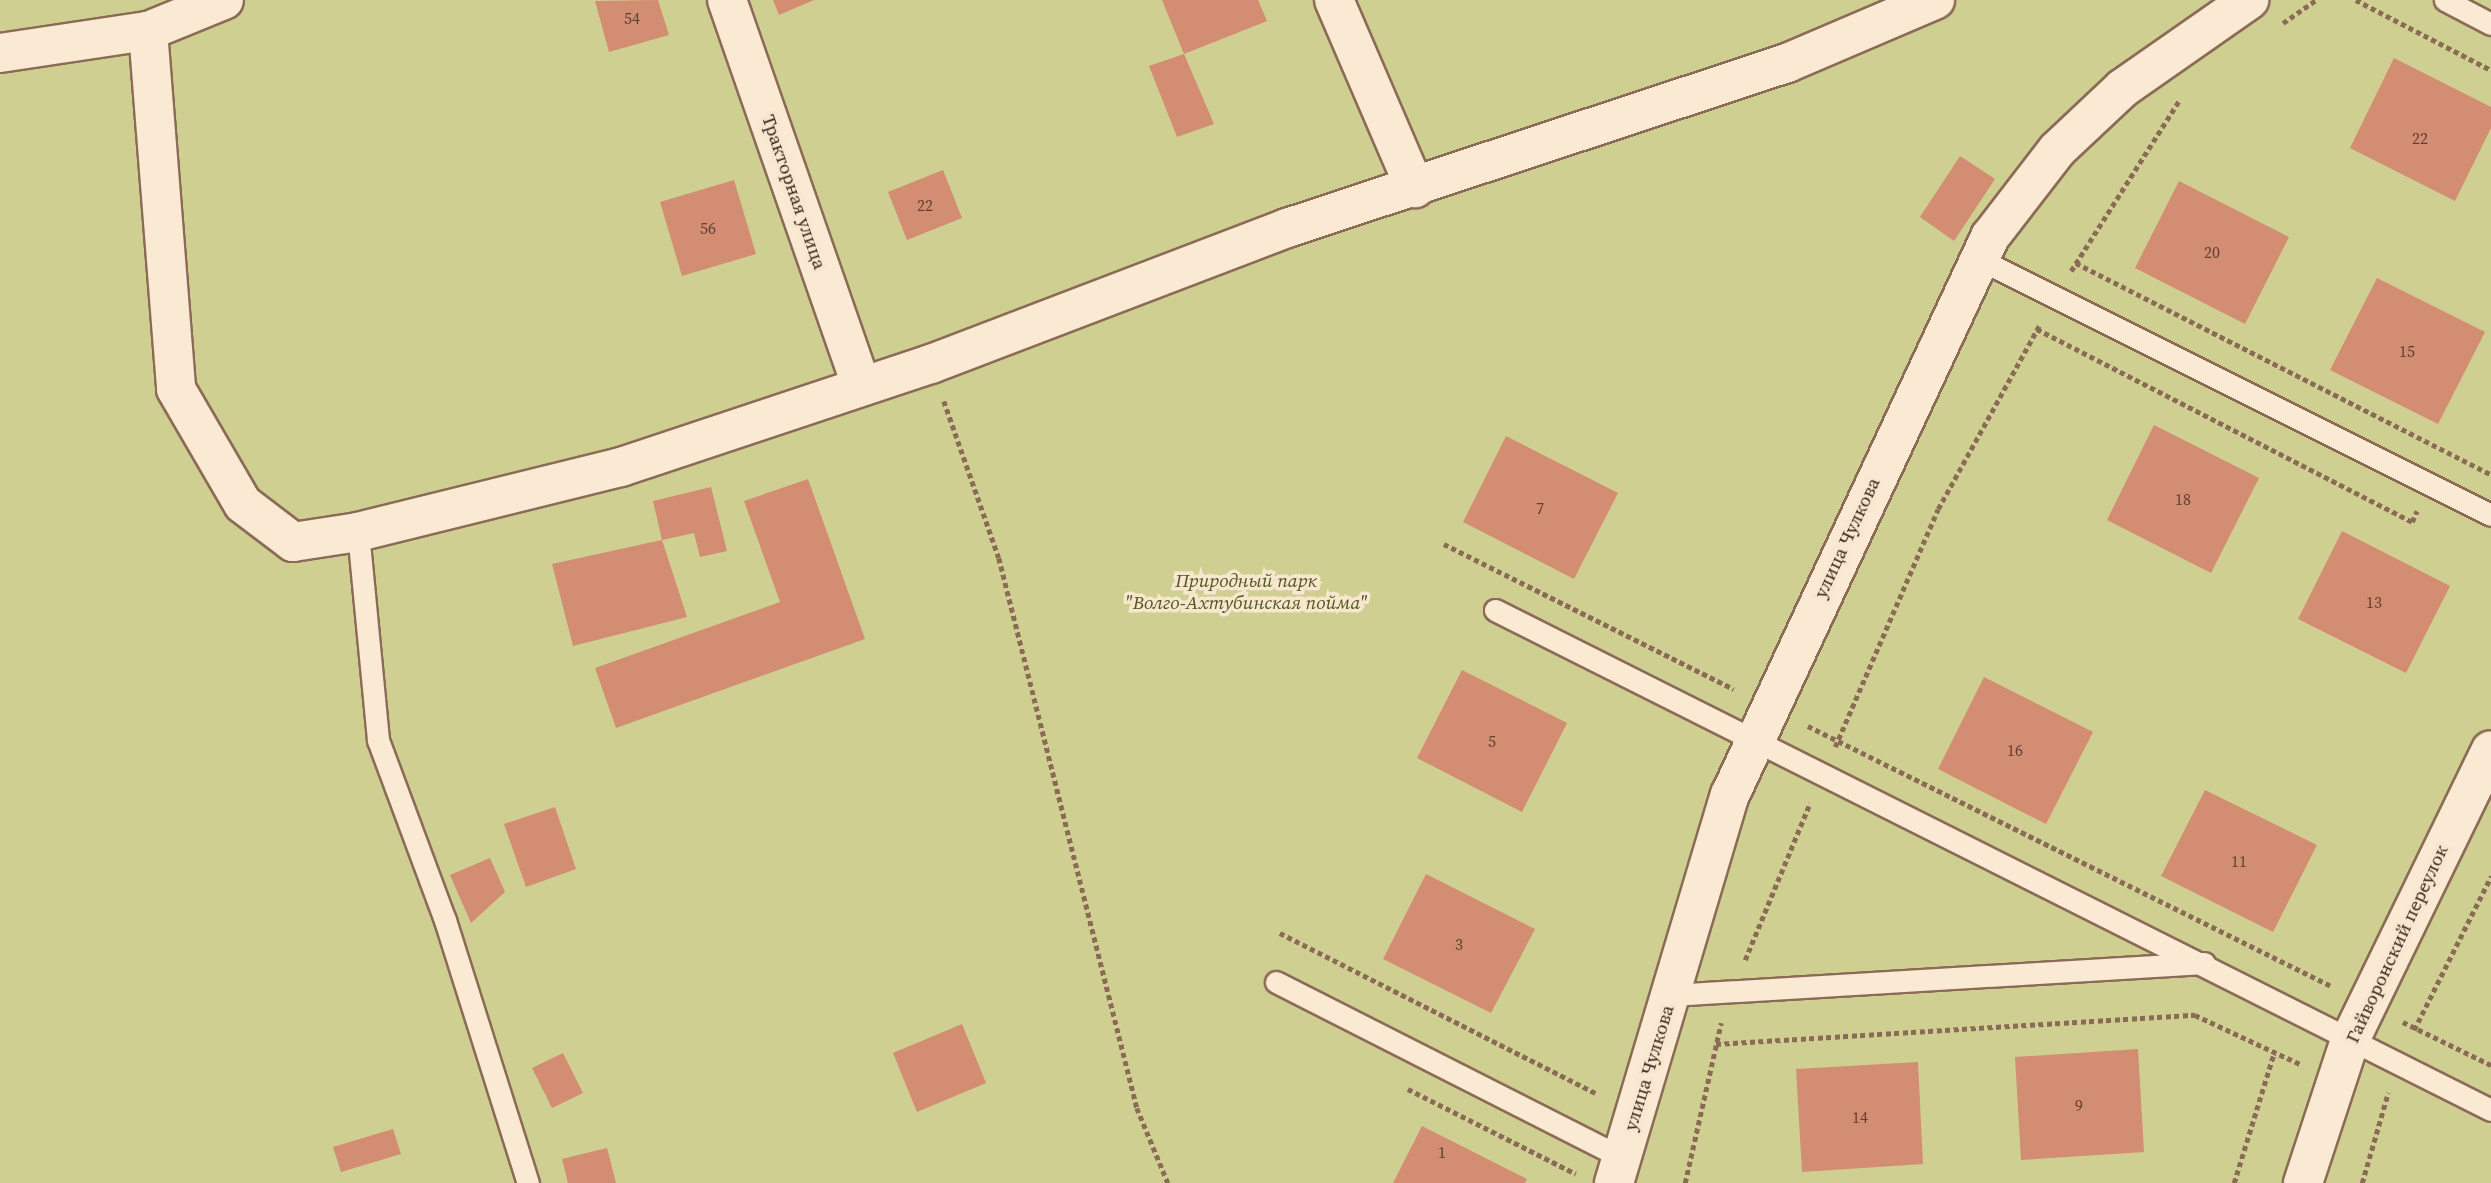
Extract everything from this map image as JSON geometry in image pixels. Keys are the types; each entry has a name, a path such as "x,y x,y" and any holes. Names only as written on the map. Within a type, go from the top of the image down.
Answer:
{"street":[{"path":"0,52 148,31 223,0"},
{"name":"Тракторная улица","path":"727,0 861,385"},
{"path":"1334,0 1415,188"},
{"path":"148,31 176,389 243,504 293,542 358,532 621,467 861,385 931,364 1287,228 1415,188 1787,63 1935,0"},
{"name":"улица Чулкова","path":"1605,1172 1635,1112 1730,795 1979,259 2057,150 2123,88 2249,0"},
{"name":"Гайворонский переулок","path":"2303,1183 2350,1040 2366,1003 2478,808 2491,750"}],"lane":[{"path":"2445,0 2491,24"},
{"path":"1979,259 2491,515"},
{"path":"358,532 378,740 445,920 528,1183"},
{"path":"1495,610 1763,724 1822,774 2206,962 2350,1040 2491,1110"},
{"path":"1671,995 2206,962"},
{"path":"1276,982 1605,1172"}],"path":[{"path":"2272,30 2316,0"},
{"path":"2357,0 2491,70"},
{"path":"1685,1183 1716,1044 1732,991 1822,774 1938,509 2055,296 2185,91"},
{"path":"2076,263 2491,474"},
{"path":"2037,329 2412,522 2430,484"},
{"path":"931,364 999,558 1137,1108 1168,1183"},
{"path":"1444,544 1763,724 1837,741 2491,1065"},
{"path":"2362,1183 2397,1063 2491,876"},
{"path":"1280,933 1635,1112"},
{"path":"1716,1044 2195,1015 2336,1082"},
{"path":"2234,1183 2274,1053"},
{"path":"1408,1089 1605,1172"}],"green space":[{"name":"Природный парк \"Волго-Ахтубинская пойма\"","path":"0,0 2491,0 2491,1183 0,1183"}],"building":[{"path":"658,0 669,35 609,52 595,1"},
{"path":"773,0 814,0 779,15"},
{"path":"1162,0 1258,0 1267,21 1184,54"},
{"path":"1184,54 1214,124 1177,137 1149,66"},
{"path":"2394,58 2491,107 2491,128 2455,201 2350,148"},
{"path":"1960,156 1995,179 1954,241 1920,217"},
{"path":"943,170 962,218 907,240 888,192"},
{"path":"734,180 756,254 682,276 660,202"},
{"path":"2179,181 2289,237 2245,324 2135,268"},
{"path":"2377,278 2485,332 2438,424 2330,370"},
{"path":"2154,425 2259,478 2211,573 2107,520"},
{"path":"1506,436 1618,493 1574,579 1463,522"},
{"path":"808,479 865,639 616,728 595,668 780,602 744,501"},
{"path":"711,487 727,551 700,557 694,533 662,540 653,501"},
{"path":"2342,531 2450,586 2406,673 2298,619"},
{"path":"662,540 687,617 573,646 552,564"},
{"path":"1462,670 1567,723 1522,812 1417,758"},
{"path":"1984,677 2093,732 2046,824 1938,769"},
{"path":"2205,790 2317,845 2273,932 2161,876"},
{"path":"555,807 576,869 526,887 504,824"},
{"path":"490,858 505,892 471,923 450,875"},
{"path":"1426,874 1535,929 1491,1013 1383,959"},
{"path":"962,1024 986,1083 917,1112 893,1053"},
{"path":"2138,1049 2144,1152 2021,1160 2015,1057"},
{"path":"563,1053 583,1093 552,1108 532,1068"},
{"path":"1918,1062 1923,1164 1802,1172 1796,1069"},
{"path":"1422,1126 1527,1179 1525,1183 1393,1183"},
{"path":"393,1129 401,1154 341,1172 333,1147"},
{"path":"607,1148 616,1183 568,1183 562,1159"}]}
